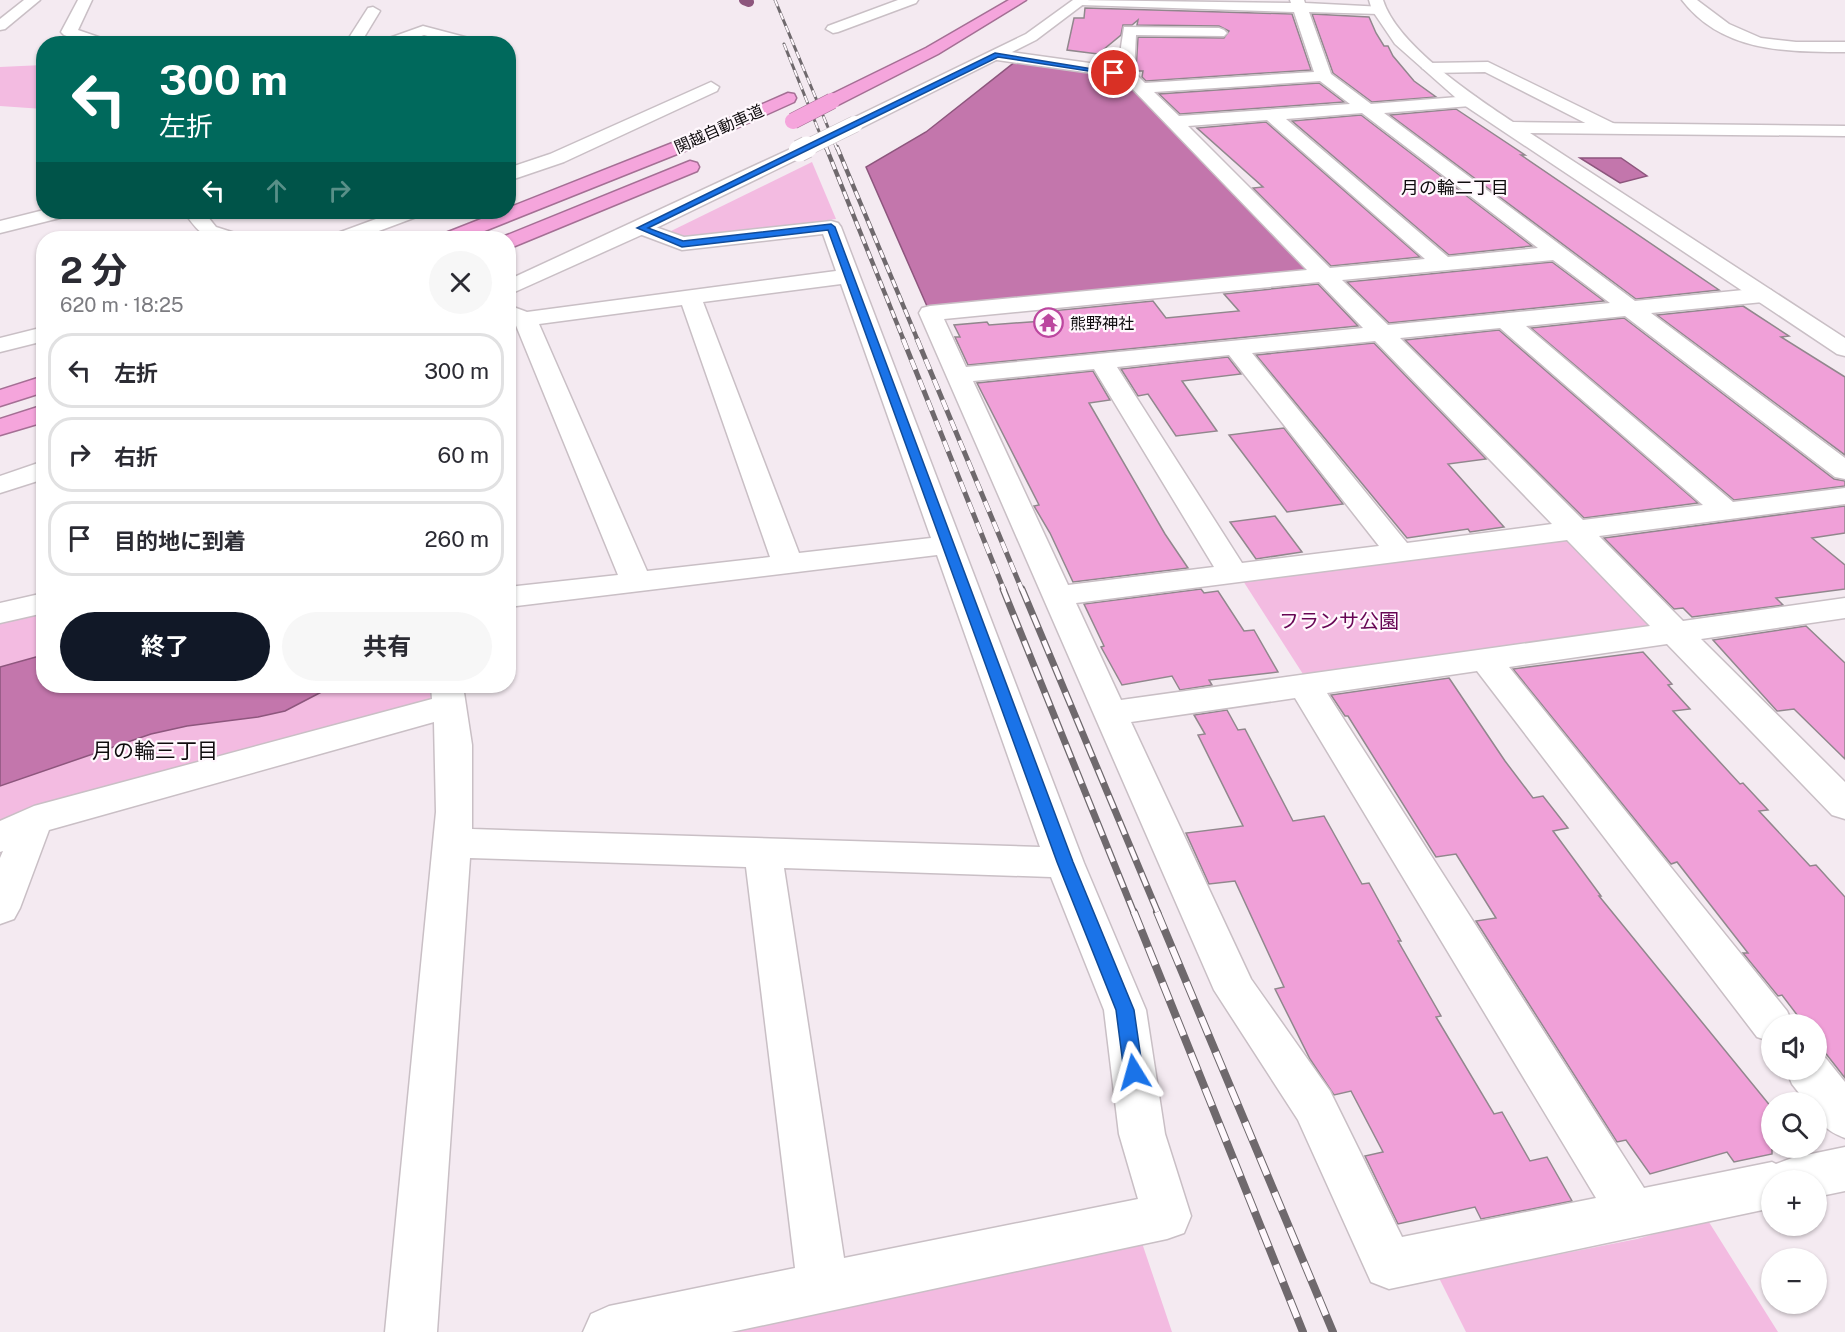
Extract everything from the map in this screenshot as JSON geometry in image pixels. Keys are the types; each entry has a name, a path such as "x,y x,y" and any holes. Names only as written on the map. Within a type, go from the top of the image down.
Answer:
{"highway":[{"name":"関越自動車道","path":"771,130 932,51 1019,0"},
{"name":"関越自動車道","path":"516,212 686,144 793,96"},
{"name":"関越自動車道","path":"516,239 707,160"},
{"name":"関越自動車道","path":"468,231 498,219"},
{"path":"0,398 36,386"},
{"path":"0,427 36,416"}],"street":[{"path":"0,26 33,0"},
{"path":"81,36 69,32 85,0"},
{"path":"849,35 833,28 911,0"},
{"path":"516,284 641,228 997,55 1031,37 1081,0 1214,5 1378,5 1400,41 1470,101 1845,349"},
{"path":"1689,0 1725,27 1746,39 1780,46 1845,47"},
{"path":"1298,4 1324,76 1845,471"},
{"path":"1214,5 1230,82"},
{"path":"357,36 373,11"},
{"path":"407,36 423,30 445,36"},
{"path":"1219,33 1129,30 1133,81 1845,805"},
{"path":"997,55 1133,81 1230,82 1324,76"},
{"path":"1430,68 1488,67 1609,128"},
{"path":"516,172 556,158 711,87"},
{"path":"1174,122 1470,101"},
{"path":"1271,115 1443,264"},
{"path":"1509,127 1845,131"},
{"path":"0,227 36,218"},
{"path":"200,219 209,231"},
{"path":"361,231 393,219"},
{"path":"609,1332 1167,1216 1142,1134 1125,1010 1065,862 831,227 682,244 641,228"},
{"path":"1558,254 930,313 1235,990 1314,1106 1389,1264 1761,1187"},
{"path":"636,582 517,315 690,297 848,276"},
{"path":"958,375 1763,295"},
{"path":"690,297 788,564"},
{"path":"1505,320 1727,512"},
{"path":"0,345 36,336"},
{"path":"1235,348 1400,553"},
{"path":"1101,361 1234,574"},
{"path":"0,485 36,472"},
{"path":"1058,596 1845,496"},
{"path":"516,596 948,545"},
{"path":"0,614 36,605"},
{"path":"1110,714 1844,609"},
{"path":"1486,660 1764,1014"},
{"path":"1305,686 1632,1213"},
{"path":"0,838 34,820 448,696 454,745 455,812 411,1332"},
{"path":"0,908 34,820"},
{"path":"453,843 1065,862"},
{"path":"763,853 823,1288"},
{"path":"1816,1080 1845,1117"},
{"path":"1827,1173 1845,1170"}],"green space":[{"path":"36,65 36,109 0,106 0,67"},
{"path":"812,162 836,219 688,238 669,232"},
{"name":"フランサ公園","path":"1576,531 1676,633 1310,685 1238,573"},
{"path":"36,605 36,693 448,693 449,706 0,838 0,613"},
{"path":"1707,1219 1761,1305 1761,1314 1767,1314 1778,1332 1466,1332 1439,1278 1637,1239"},
{"path":"1142,1243 1172,1332 721,1332"}],"shaded area":[{"path":"1020,58 1126,73 1325,275 930,313 866,167 926,132"},
{"path":"1580,158 1621,158 1647,176 1620,183"},
{"path":"36,657 36,693 320,693 285,711 151,734 0,786 0,667"}],"building":[{"path":"1085,8 1292,14 1311,70 1146,81 1142,77 1143,71 1136,71 1138,37 1224,38 1229,31 1219,26 1137,25 1138,20 1132,25 1123,25 1121,35 1098,54 1067,50 1074,18 1084,18"},
{"path":"1312,14 1369,17 1384,46 1388,46 1393,56 1414,81 1436,97 1372,102 1333,73"},
{"path":"1319,83 1344,102 1180,114 1159,94"},
{"path":"1456,109 1719,290 1636,299 1390,115"},
{"path":"1361,115 1532,246 1449,255 1292,121"},
{"path":"1266,122 1420,257 1331,266 1253,188 1263,187 1197,128"},
{"path":"1552,262 1604,301 1389,323 1347,282"},
{"path":"1318,284 1358,326 968,365 955,337 960,337 954,325 1057,320 1051,311 1153,301 1166,318 1239,311 1224,294"},
{"path":"1743,306 1789,336 1781,337 1845,377 1845,455 1657,315"},
{"path":"1624,318 1834,479 1845,481 1845,486 1734,500 1531,328"},
{"path":"1499,330 1698,503 1584,518 1405,340"},
{"path":"1374,343 1486,459 1448,464 1504,527 1470,532 1468,529 1407,538 1256,355"},
{"path":"1228,357 1241,374 1182,381 1217,431 1176,436 1148,394 1138,396 1121,369"},
{"path":"1093,371 1110,400 1089,403 1165,534 1188,568 1073,582 1050,533 1034,506 1039,505 977,383"},
{"path":"1284,428 1343,504 1287,512 1229,435"},
{"path":"1845,506 1845,533 1812,538 1845,565 1845,589 1776,598 1783,605 1692,617 1683,608 1674,609 1604,538"},
{"path":"1275,516 1302,552 1256,559 1230,522"},
{"path":"1201,589 1204,593 1218,591 1244,631 1254,630 1278,672 1209,680 1212,685 1180,690 1172,676 1122,685 1101,647 1104,646 1084,604"},
{"path":"1806,626 1845,663 1845,759 1794,709 1777,711 1713,640"},
{"path":"1643,652 1672,684 1668,685 1690,709 1673,711 1740,784 1743,783 1768,810 1759,811 1810,866 1816,865 1845,897 1845,1078 1827,1055 1827,1014 1796,1014 1782,995 1778,996 1743,953 1748,953 1677,862 1671,864 1513,669"},
{"path":"1449,678 1533,798 1543,796 1568,828 1553,831 1601,896 1599,896 1761,1095 1761,1156 1734,1162 1727,1152 1650,1174 1626,1140 1617,1142 1476,921 1496,918 1456,854 1436,857 1348,716 1345,716 1331,695"},
{"path":"1227,710 1238,730 1245,729 1293,821 1324,816 1362,884 1369,883 1401,941 1398,941 1441,1016 1436,1017 1494,1114 1502,1112 1530,1161 1547,1157 1572,1201 1481,1219 1475,1207 1398,1224 1365,1156 1383,1152 1351,1091 1334,1095 1310,1059 1275,989 1284,987 1235,881 1209,884 1186,833 1243,826 1198,735 1205,734 1194,715"}],"waterway":[{"path":"744,0 749,2"}],"railway":[{"path":"775,0 837,149"},
{"path":"784,44 826,149"},
{"path":"826,147 904,341"},
{"path":"837,147 918,341"},
{"path":"903,339 1004,590"},
{"path":"917,339 1022,590"},
{"path":"1003,589 1134,913"},
{"path":"1022,589 1158,913"},
{"path":"1134,912 1303,1332"},
{"path":"1157,912 1333,1332"}],"place":[{"name":"熊野神社","path":"1049,323"}],"district":[{"name":"月の輪二丁目","path":"1455,187"},
{"name":"月の輪三丁目","path":"155,750"}],"route":[{"path":"1114,73 997,55 641,228 682,244 831,227 1065,862 1125,1010 1134,1072"}]}
